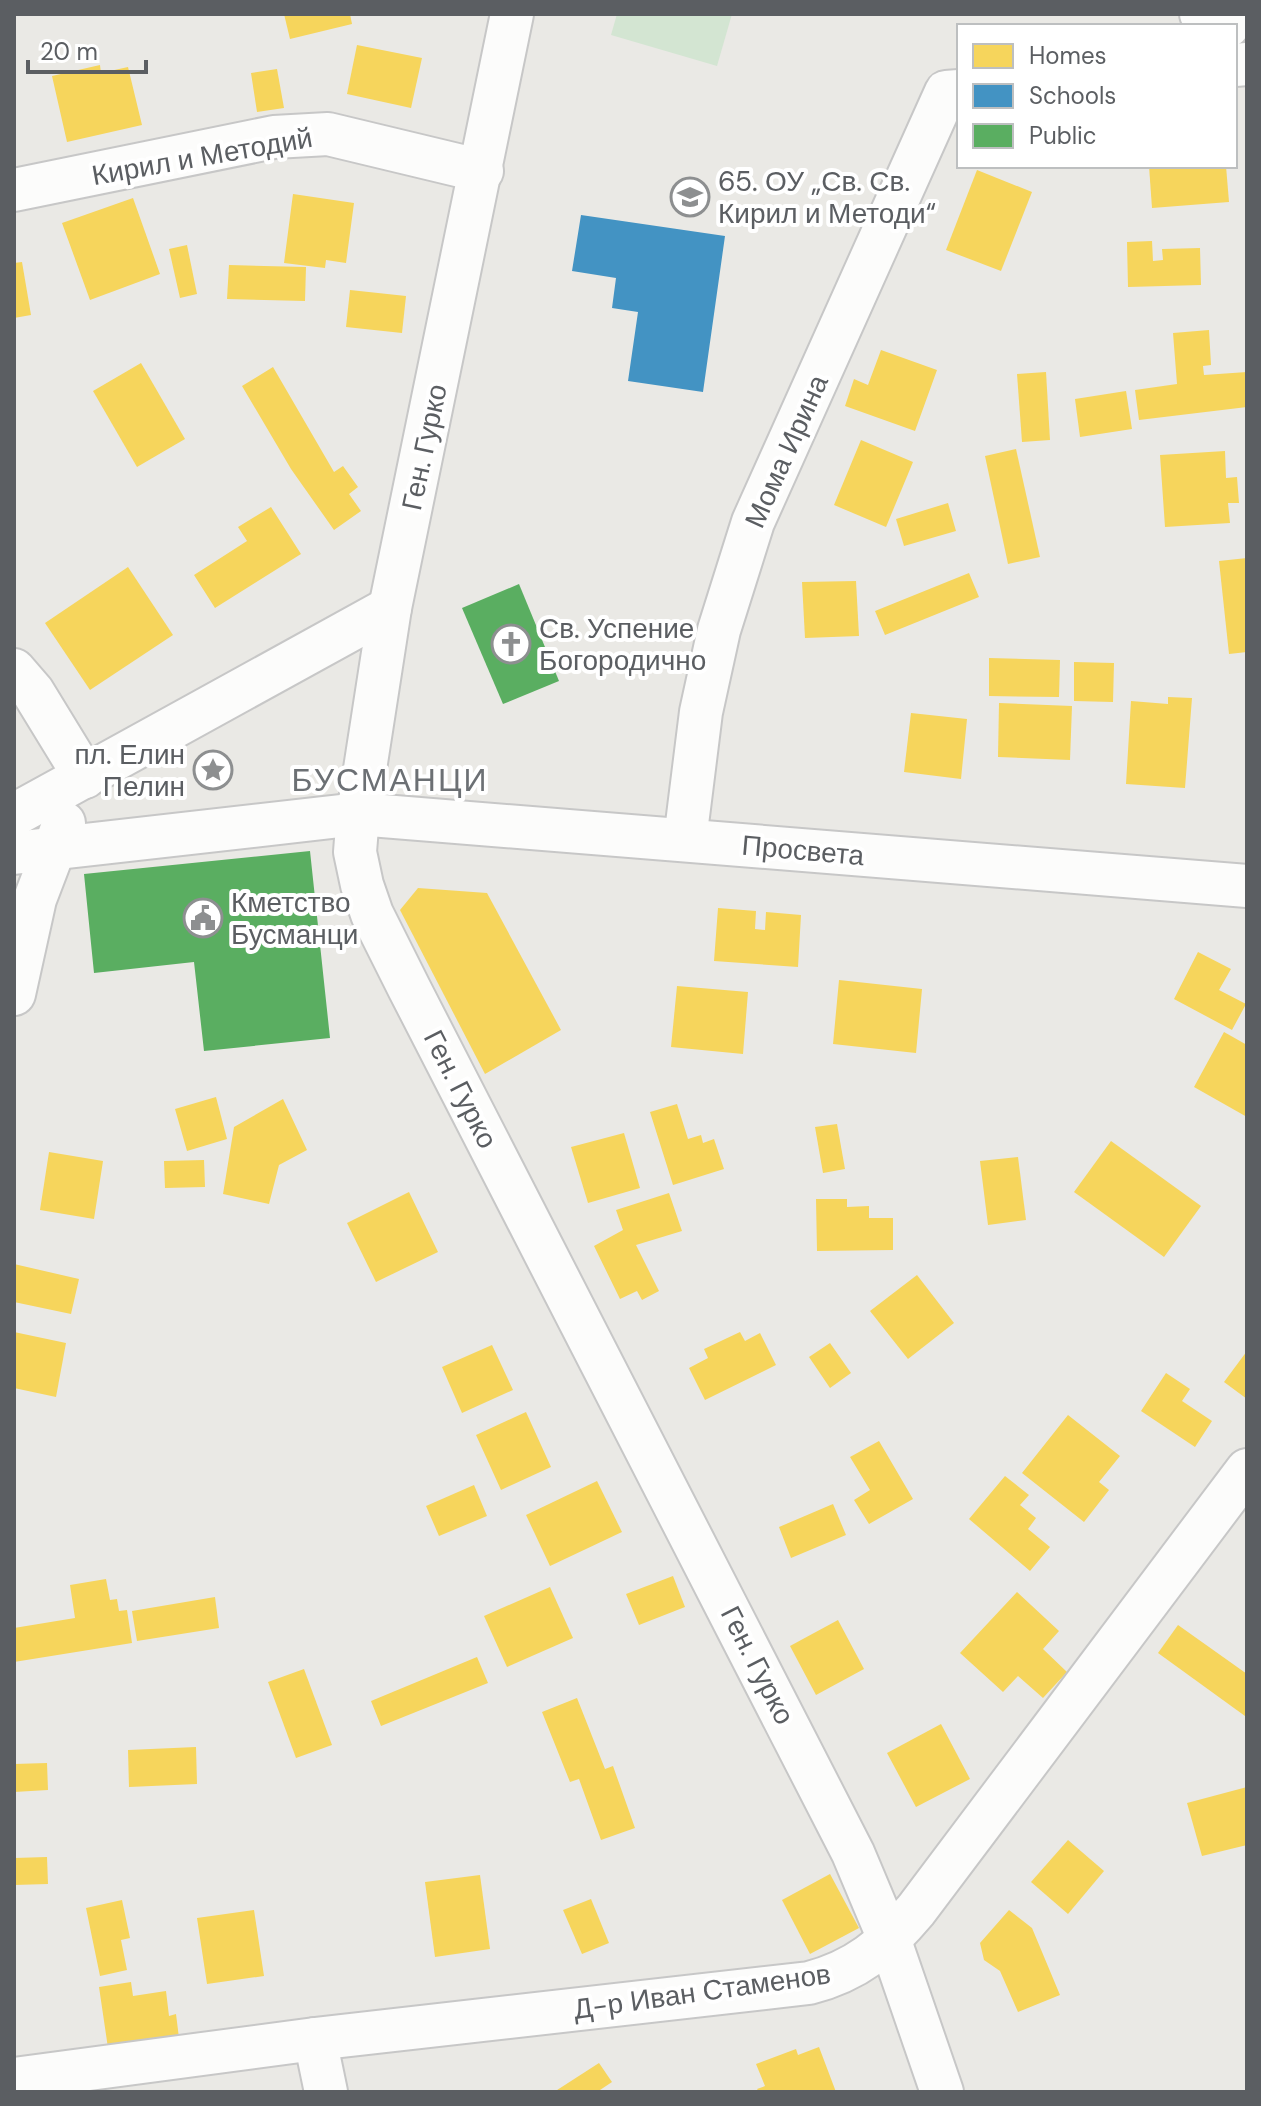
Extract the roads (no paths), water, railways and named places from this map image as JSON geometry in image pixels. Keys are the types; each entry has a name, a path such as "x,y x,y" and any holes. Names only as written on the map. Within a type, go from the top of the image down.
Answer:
{"street":[{"name":"Ген. Гурко","path":"512,14 390,608 358,814 355,852 372,914 853,1853 890,1941 942,2092"},
{"path":"1201,14 1224,24"},
{"name":"Мома Ирина","path":"685,840 701,712 719,630 753,522 946,92 957,91"},
{"name":"Кирил и Методий","path":"14,190 274,137 328,134 482,171"},
{"path":"14,815 390,608"},
{"path":"14,670 33,692 85,777"},
{"path":"14,994 35,899 34,849 85,777"},
{"name":"Просвета","path":"34,849 358,814 1247,886"},
{"name":"Д-р Иван Стаменов","path":"14,2079 315,2039 809,1983 835,1976 862,1963 890,1941 1247,1470"},
{"path":"315,2039 326,2092"}],"place":[{"name":"65. ОУ „Св. Св. Кирил и Методи“","path":"690,197"},
{"name":"Св. Успение Богородично","path":"511,644"},
{"name":"пл. Елин Пелин","path":"213,770"},
{"name":"Кметство Бусманци","path":"203,918"}],"district":[{"name":"БУСМАНЦИ","path":"390,780"}]}
